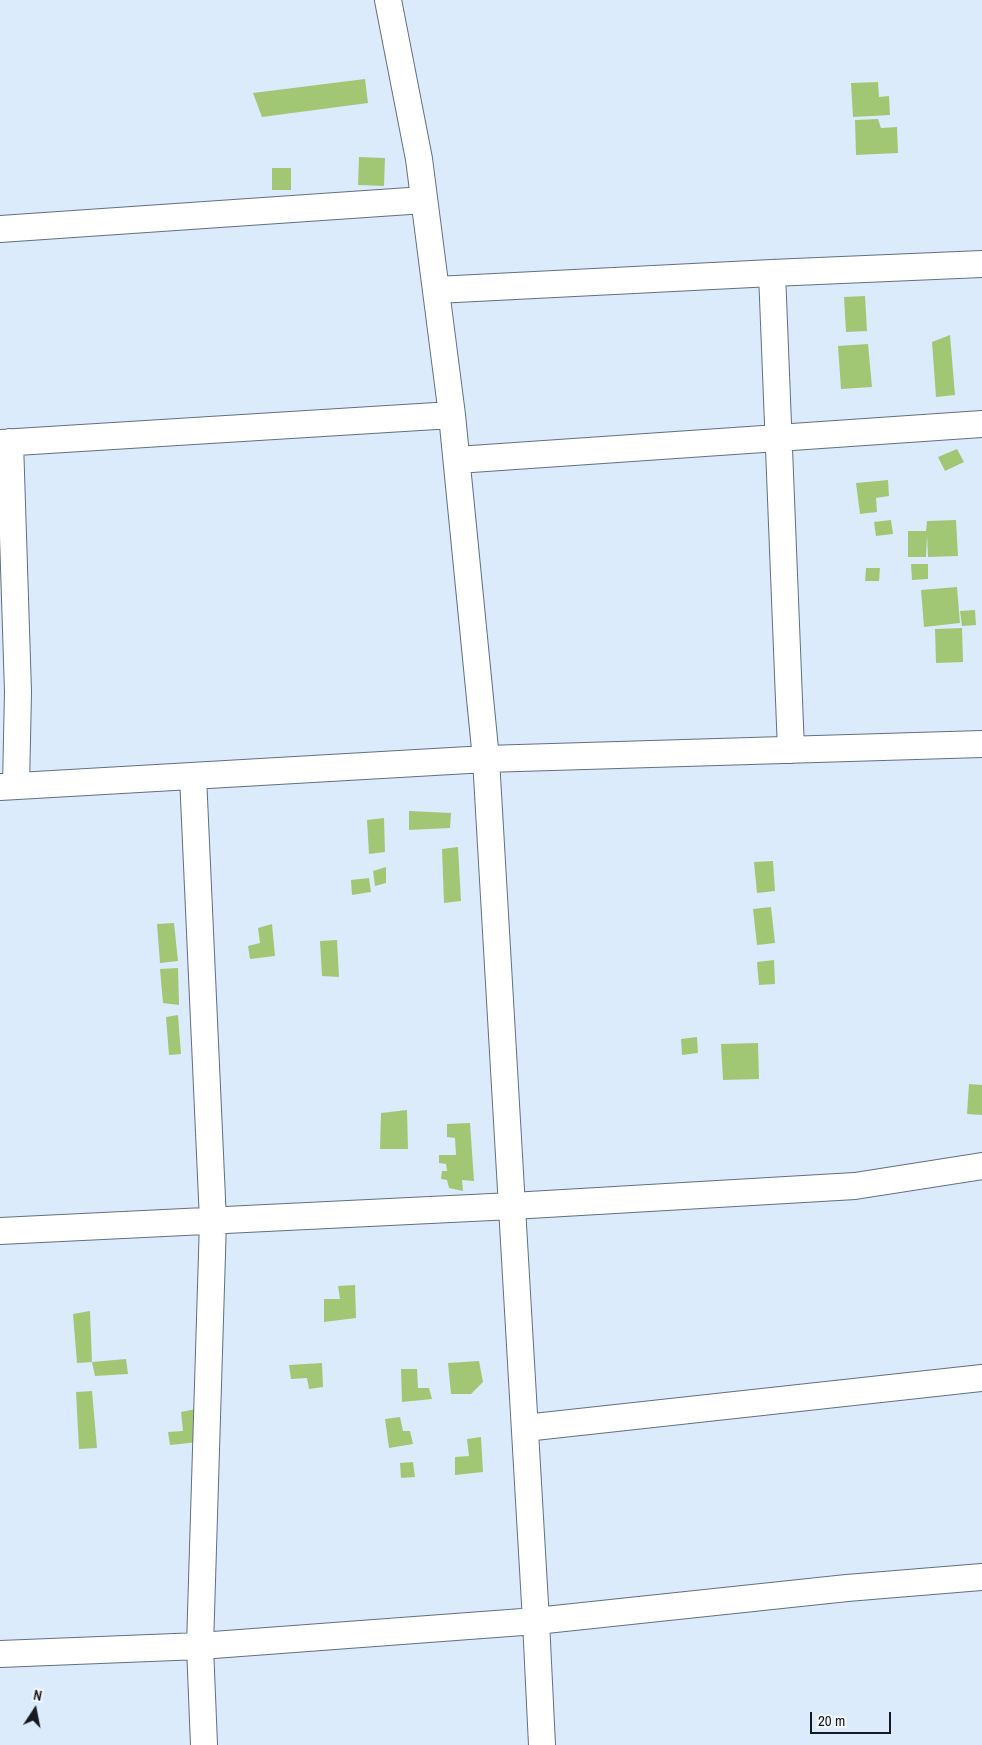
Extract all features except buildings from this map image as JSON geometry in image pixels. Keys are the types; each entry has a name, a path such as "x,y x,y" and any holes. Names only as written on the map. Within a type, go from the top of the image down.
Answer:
{"street":[{"path":"388,0 419,158 457,460 486,759 542,1745"},
{"path":"0,229 424,200"},
{"path":"436,290 982,264"},
{"path":"772,273 791,750"},
{"path":"452,416 5,443 18,692 8,787 486,759 982,744"},
{"path":"457,460 982,424"},
{"path":"193,776 214,1221 200,1646 204,1745"},
{"path":"0,1231 512,1206 855,1186 982,1166"},
{"path":"525,1428 982,1378"},
{"path":"0,1654 200,1646 536,1621 847,1588 982,1577"}]}
